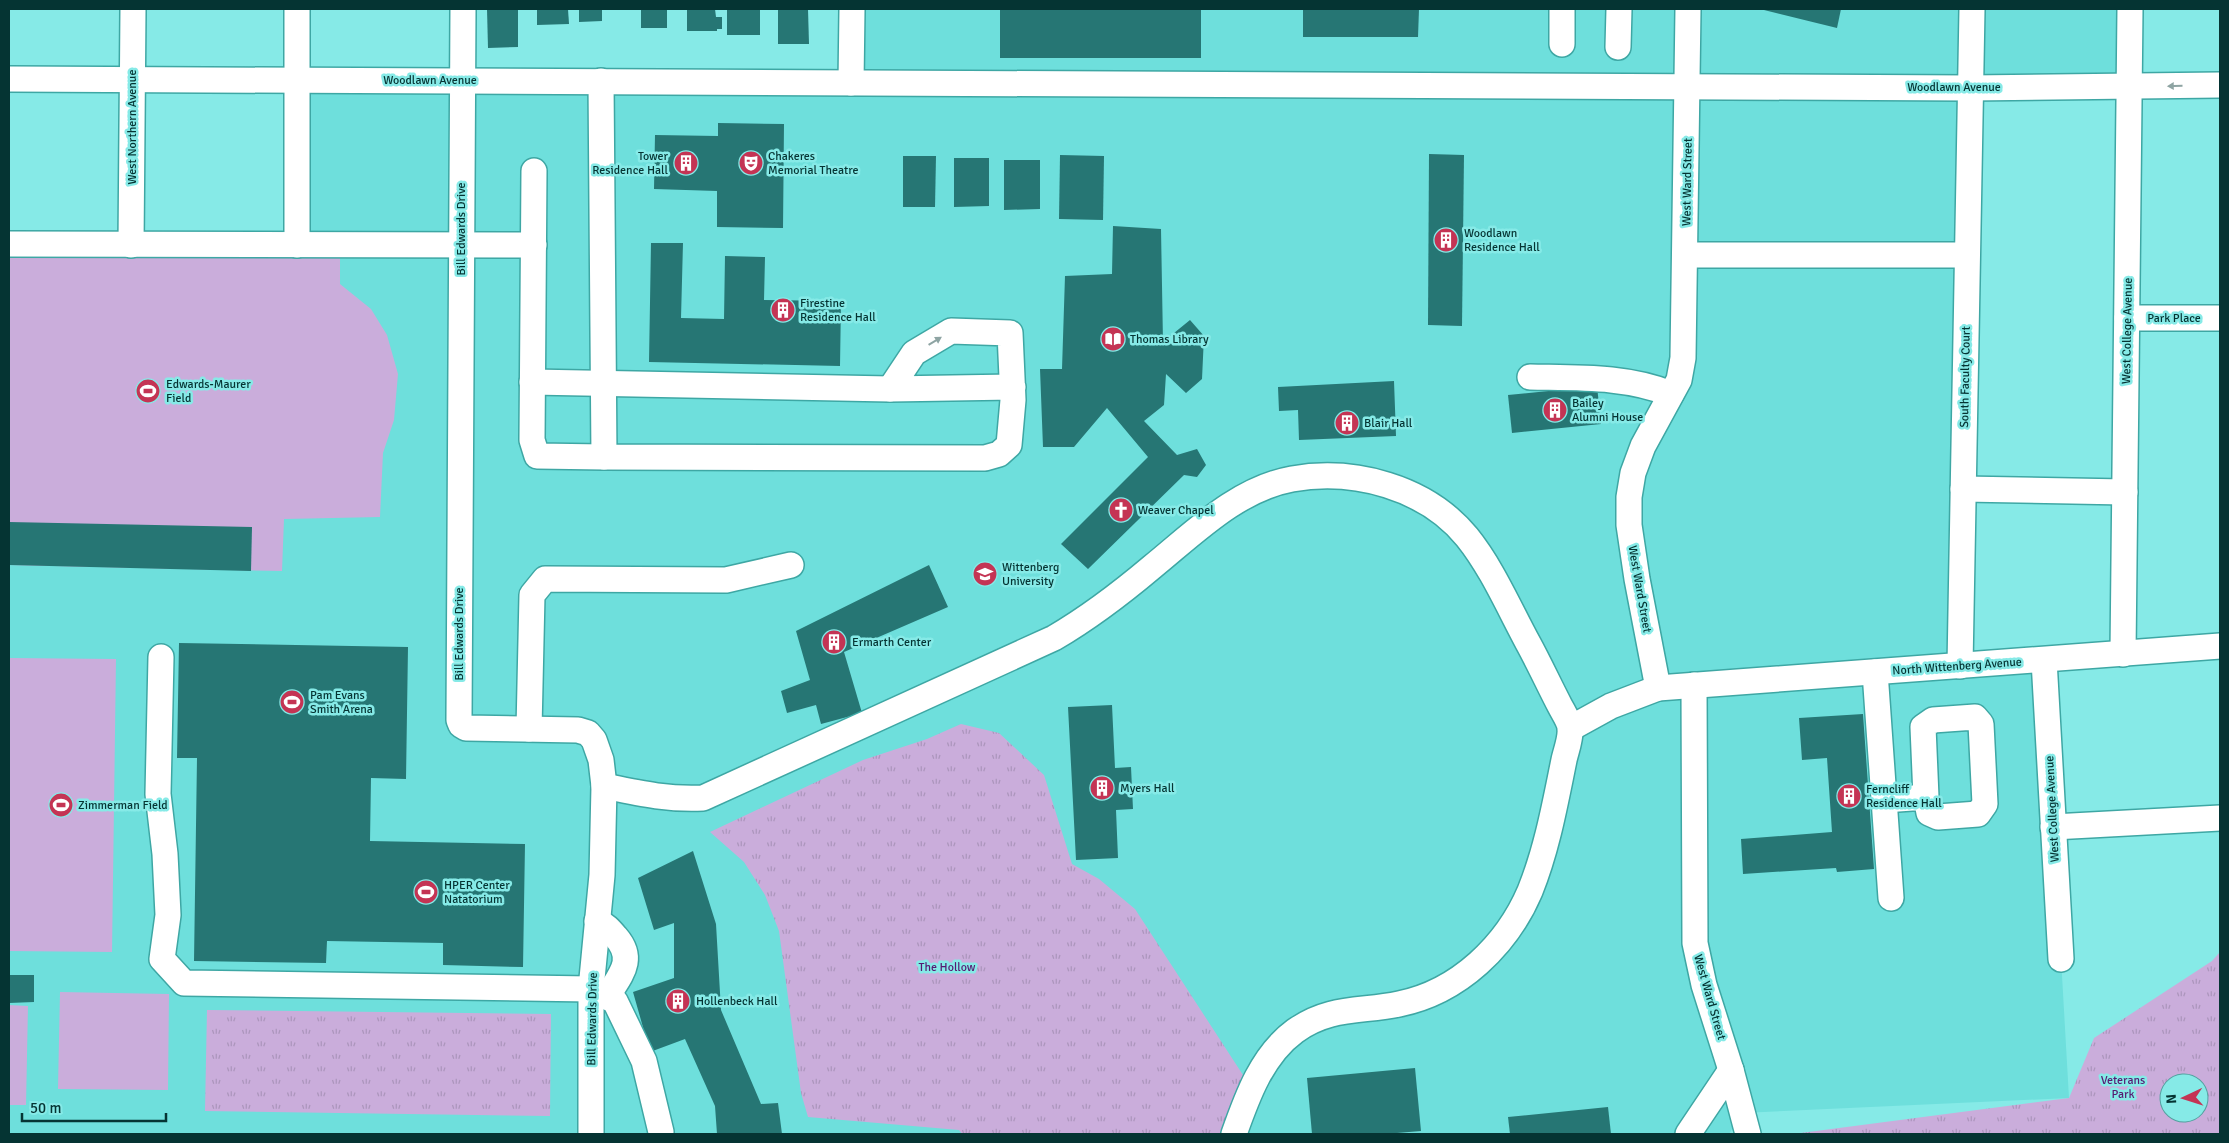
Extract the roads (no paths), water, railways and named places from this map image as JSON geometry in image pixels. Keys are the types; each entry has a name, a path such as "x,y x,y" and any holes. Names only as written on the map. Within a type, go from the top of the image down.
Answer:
{"street":[{"name":"West Northern Avenue","path":"131,245 132,9"},
{"path":"297,9 297,245"},
{"name":"Bill Edwards Drive","path":"463,9 459,720 461,726 466,728 578,730 588,733 594,740 601,760 604,786 602,875 598,922 599,993 591,1134"},
{"path":"851,83 852,9"},
{"path":"1562,9 1562,44"},
{"path":"1618,47 1619,9"},
{"name":"West Ward Street","path":"1658,688 1637,579 1629,525 1629,497 1633,473 1643,446 1679,380 1683,358 1686,255 1688,9"},
{"name":"South Faculty Court","path":"1960,666 1966,254 1972,9"},
{"name":"West College Avenue","path":"2123,654 2130,9"},
{"name":"Woodlawn Avenue","path":"9,78 1688,85 1970,88 2220,86"},
{"path":"601,81 604,457"},
{"path":"534,171 532,440 537,456 985,458 999,454 1010,445 1013,387 1010,334 951,331 914,353 895,381"},
{"path":"9,244 534,245"},
{"path":"1686,255 1966,254"},
{"name":"Park Place","path":"2127,318 2220,318"},
{"path":"1530,377 1628,382 1652,386 1671,394"},
{"path":"532,382 603,384 895,381 1013,387"},
{"path":"604,786 661,798 678,800 704,798 1054,638 1092,616 1199,528 1237,501 1272,485 1317,476 1352,478 1380,483 1404,491 1433,506 1452,520 1469,539 1488,569 1533,651 1570,728 1544,852 1529,892 1513,924 1495,947 1472,970 1423,998 1399,1004 1342,1011 1318,1018 1295,1031 1280,1044 1264,1065 1250,1092 1234,1134"},
{"path":"1963,489 2125,492"},
{"path":"529,729 532,595 545,579 726,580 791,565"},
{"name":"North Wittenberg Avenue","path":"1694,685 2220,646"},
{"path":"161,656 158,794 165,854 168,915 162,958 184,983 599,993 615,1001 644,1061 660,1132"},
{"name":"West College Avenue","path":"2044,660 2061,959"},
{"path":"1875,672 1891,898"},
{"path":"1570,728 1611,706 1658,688 1694,685"},
{"name":"West Ward Street","path":"1694,685 1695,943 1704,985 1731,1070 1748,1134"},
{"path":"1884,800 1926,797"},
{"path":"2053,826 2220,818"},
{"path":"598,922 605,925 616,937 626,954 624,969 599,993"},
{"path":"1688,1134 1731,1070"}],"place":[{"name":"Tower Residence Hall","path":"686,163"},
{"name":"Chakeres Memorial Theatre","path":"751,163"},
{"name":"Woodlawn Residence Hall","path":"1446,240"},
{"name":"Firestine Residence Hall","path":"783,310"},
{"name":"Thomas Library","path":"1113,339"},
{"name":"Edwards-Maurer Field","path":"148,391"},
{"name":"Bailey Alumni House","path":"1555,410"},
{"name":"Blair Hall","path":"1347,423"},
{"name":"Weaver Chapel","path":"1121,510"},
{"name":"Wittenberg University","path":"985,574"},
{"name":"Ermarth Center","path":"834,642"},
{"name":"Pam Evans Smith Arena","path":"292,702"},
{"name":"Myers Hall","path":"1102,788"},
{"name":"Ferncliff Residence Hall","path":"1849,796"},
{"name":"Zimmerman Field","path":"61,805"},
{"name":"HPER Center Natatorium","path":"426,892"},
{"name":"Hollenbeck Hall","path":"678,1001"}],"park label":[{"name":"The Hollow","path":"947,967"},
{"name":"Veterans Park","path":"2123,1087"}]}
